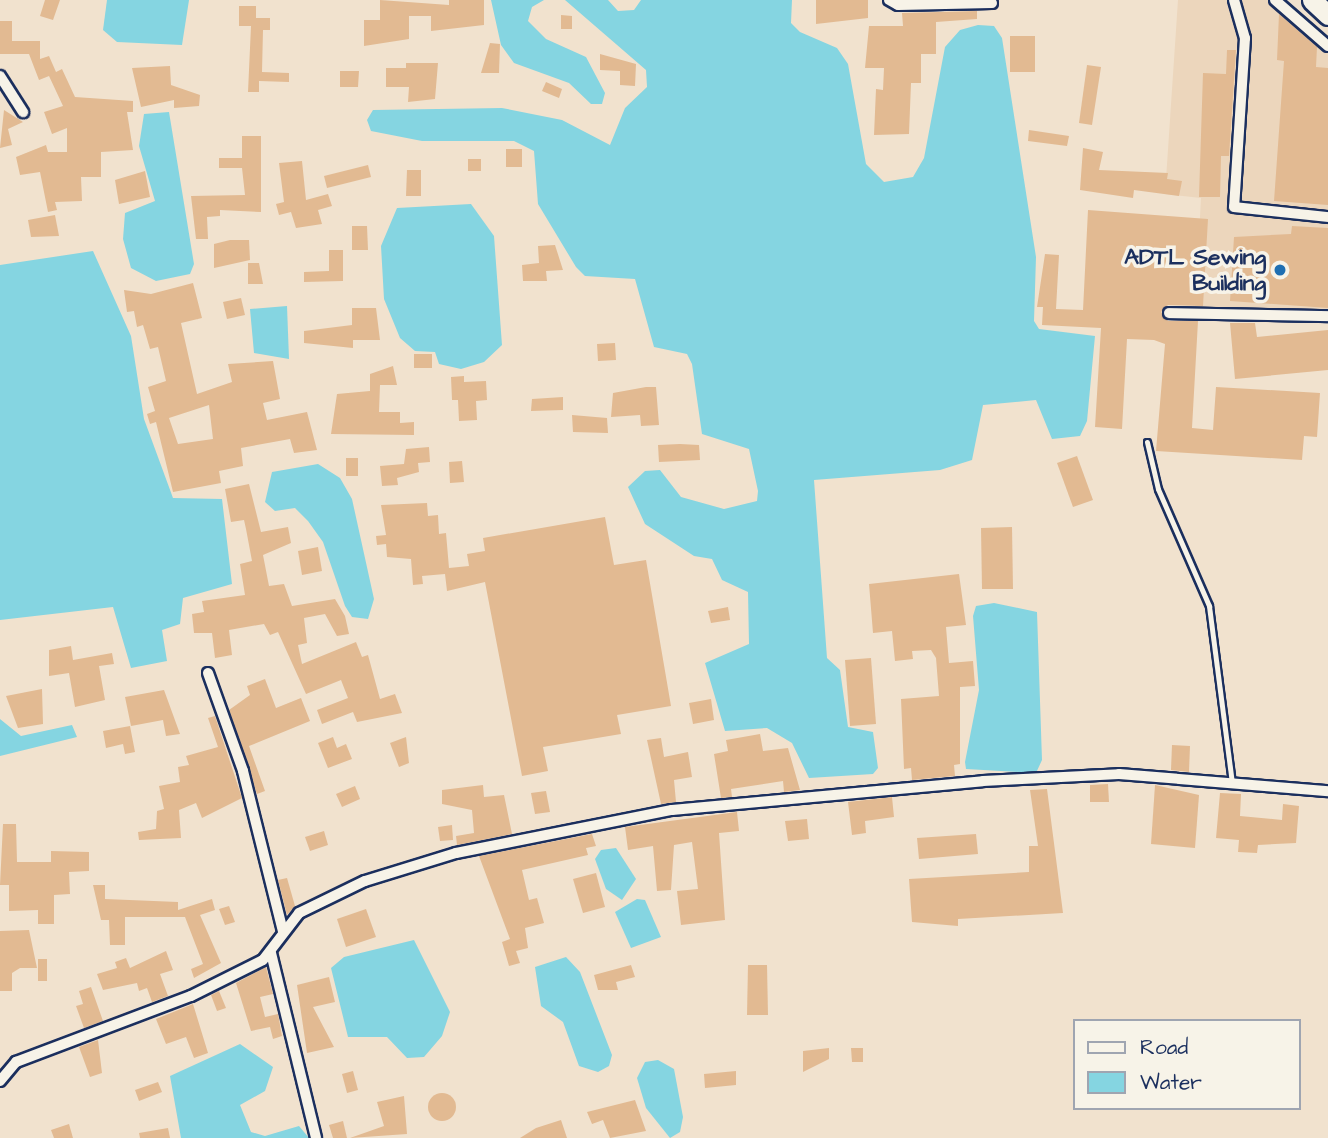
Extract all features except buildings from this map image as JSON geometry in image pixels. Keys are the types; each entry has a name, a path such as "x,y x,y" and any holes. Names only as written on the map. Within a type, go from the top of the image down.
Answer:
{"highway":[{"path":"1312,0 1328,15"}],"street":[{"path":"889,0 898,5 992,3"},
{"path":"1234,0 1245,38 1234,207 1328,217"},
{"path":"1275,0 1328,46"},
{"path":"0,76 23,112"},
{"path":"1169,313 1328,316"},
{"path":"208,673 243,771 283,931"},
{"path":"0,1081 16,1062 191,996 271,953 283,931 299,913 378,877 456,853 673,810 1119,774 1328,791"},
{"path":"271,953 316,1138"}],"lane":[{"path":"1147,442 1158,489 1209,606 1232,785"}],"shaded area":[{"path":"1178,0 1269,0 1328,51 1328,318 1195,311 1201,198 1165,194"}],"water":[{"path":"107,0 189,0 182,45 117,42 103,30"},
{"path":"491,0 544,0 532,7 528,21 546,39 586,57 605,93 602,104 591,104 569,83 514,63 501,45"},
{"path":"565,0 608,0 618,11 634,10 641,0 792,0 791,23 800,32 837,48 848,64 866,164 884,182 913,177 924,158 945,47 960,30 978,25 994,26 1002,38 1036,257 1034,321 1039,329 1095,336 1087,421 1080,436 1052,439 1036,400 983,405 972,460 940,470 814,480 827,658 840,670 848,727 873,732 878,768 873,774 809,778 792,743 767,728 725,731 705,663 749,644 748,592 722,580 712,559 694,556 645,524 628,487 645,471 660,470 681,497 724,509 757,501 758,491 749,449 702,434 692,364 687,354 654,347 635,279 585,276 576,267 538,204 534,151 514,141 422,141 371,131 367,120 373,110 502,108 562,120 610,145 625,108 647,87 646,70"},
{"path":"169,112 194,264 190,274 156,281 131,268 123,239 125,213 155,201 139,146 144,114"},
{"path":"471,204 494,236 502,345 484,362 461,369 439,364 435,352 415,351 400,338 384,299 381,246 397,208"},
{"path":"93,251 131,336 144,419 173,498 222,499 232,584 183,598 180,624 162,630 167,661 131,668 113,607 0,620 0,265"},
{"path":"287,306 289,359 254,353 250,309"},
{"path":"318,464 340,478 352,499 374,599 368,619 352,617 345,606 323,542 308,521 295,508 275,511 265,502 272,472"},
{"path":"994,603 1037,612 1042,760 1036,773 966,769 965,762 979,690 973,616 976,606"},
{"path":"0,719 21,736 72,725 77,737 0,756"},
{"path":"616,848 636,879 622,900 606,889 595,859 601,850"},
{"path":"637,899 645,900 661,937 631,948 615,912"},
{"path":"414,940 450,1012 442,1036 424,1057 407,1058 387,1037 348,1037 331,968 344,957"},
{"path":"566,957 580,972 612,1055 609,1066 598,1072 579,1066 563,1022 541,1006 535,967"},
{"path":"240,1044 273,1067 265,1091 240,1105 251,1132 265,1136 299,1126 309,1138 181,1138 170,1076"},
{"path":"658,1060 674,1069 683,1117 680,1132 670,1138 646,1108 637,1078 645,1062"}],"place":[{"name":"ADTL Sewing Building","path":"1280,270"}]}
